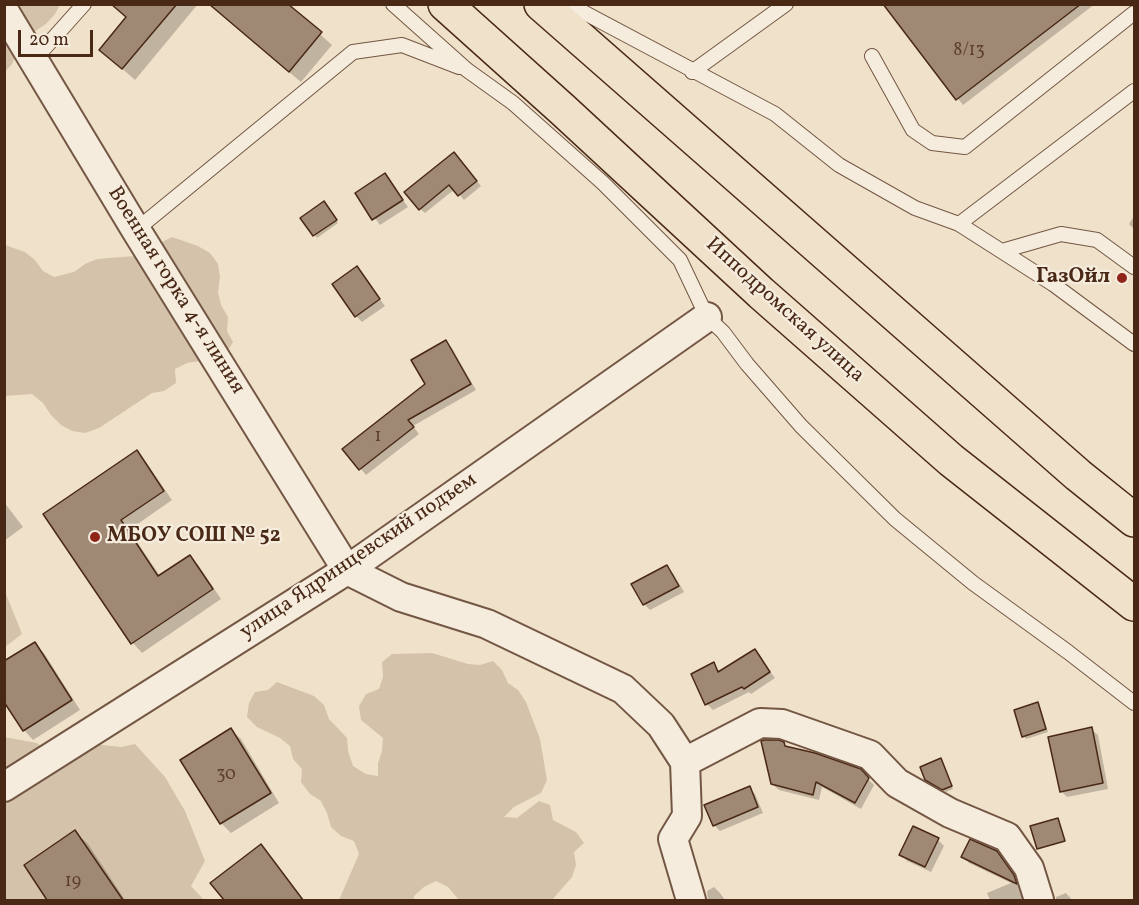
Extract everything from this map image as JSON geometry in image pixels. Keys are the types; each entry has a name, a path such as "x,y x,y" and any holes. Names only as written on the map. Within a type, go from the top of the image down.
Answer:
{"highway":[{"name":"Ипподромская улица","path":"445,4 761,293 951,460 1134,604"},
{"path":"541,4 1078,475 1134,520"}],"street":[{"name":"Военная горка 4-я линия","path":"4,11 136,230 347,570"},
{"name":"улица Ядринцевский подъем","path":"4,787 347,570 707,317"},
{"path":"347,570 400,597 487,624 623,689 661,725 685,762 687,816 673,839 691,900"},
{"path":"685,762 760,723 782,724 870,755 897,783 950,813 1007,837 1029,868 1039,900"}],"lane":[{"path":"34,60 84,4"},
{"path":"393,4 467,70 513,103 603,183 680,260 707,317 723,332 747,364 801,426 895,519 973,583 1134,703"},
{"path":"568,4 692,72 775,114 839,165 915,208 959,224 1053,284 1134,344"},
{"path":"692,72 786,4"},
{"path":"872,56 913,130 932,144 965,147 1134,13"},
{"path":"136,230 353,52 402,45 467,70"},
{"path":"959,224 1134,92"},
{"path":"1002,251 1061,234 1097,240 1134,267"}],"shaded area":[{"path":"5,5 60,5 46,24 23,39 12,64 5,72"},
{"path":"172,237 210,253 218,264 220,277 218,292 221,305 228,317 227,331 233,342 226,354 214,359 187,363 175,369 176,383 164,391 152,393 99,428 85,433 72,431 61,425 43,403 32,394 5,396 5,245 25,252 43,271 54,277 74,272 97,259 135,256"},
{"path":"4,589 22,634 5,647 4,647"},
{"path":"432,653 468,664 480,665 493,661 502,670 508,683 518,690 526,702 540,739 547,780 541,793 514,807 504,817 517,818 539,801 550,805 553,820 576,832 584,843 574,852 576,865 572,877 552,900 459,900 448,887 436,881 424,887 414,896 414,900 339,900 359,854 354,841 341,836 331,827 321,801 310,794 301,782 302,769 293,759 290,746 280,738 257,727 247,717 249,703 255,692 268,690 277,682 314,696 324,705 329,719 347,738 353,766 366,774 378,776 383,738 361,720 359,706 366,694 379,689 383,677 382,662 392,654"},
{"path":"4,737 37,743 62,764 72,757 85,753 94,744 121,747 135,744 165,777 185,811 205,861 191,886 204,900 5,900"}],"building":[{"path":"111,4 177,4 122,69 99,50 126,17"},
{"path":"209,4 288,4 322,32 289,72"},
{"path":"883,4 1081,4 956,100"},
{"path":"454,152 477,181 458,196 449,185 419,210 404,192"},
{"path":"385,173 403,200 372,220 355,193"},
{"path":"324,201 337,220 313,236 300,218"},
{"path":"357,266 380,299 355,317 332,284"},
{"path":"446,340 471,384 408,420 414,427 359,470 342,449 425,384 411,360"},
{"name":"МБОУ СОШ № 52","path":"137,450 164,491 121,520 158,576 190,555 213,589 131,644 43,514"},
{"path":"667,565 679,586 643,605 631,584"},
{"path":"35,642 72,700 23,731 4,702 4,661"},
{"path":"755,649 770,672 744,689 742,687 705,705 691,674 714,662 718,672"},
{"path":"1038,702 1046,729 1022,737 1014,710"},
{"path":"1092,727 1103,783 1060,792 1048,737"},
{"path":"231,728 271,793 220,824 180,760"},
{"path":"779,740 784,742 785,746 815,753 861,769 869,778 855,803 816,782 813,795 771,784 761,741"},
{"path":"941,758 952,786 942,790 925,780 920,767"},
{"path":"750,786 758,807 713,826 704,805"},
{"path":"1058,818 1065,841 1037,849 1030,826"},
{"path":"913,826 939,838 925,867 899,855"},
{"path":"75,830 123,900 47,900 24,865"},
{"path":"970,839 997,851 1014,875 1017,884 961,857"},
{"path":"261,844 303,900 224,900 210,883"}],"place":[{"name":"ГазОйл","path":"1122,278"},
{"name":"МБОУ СОШ № 52","path":"95,537"}]}
